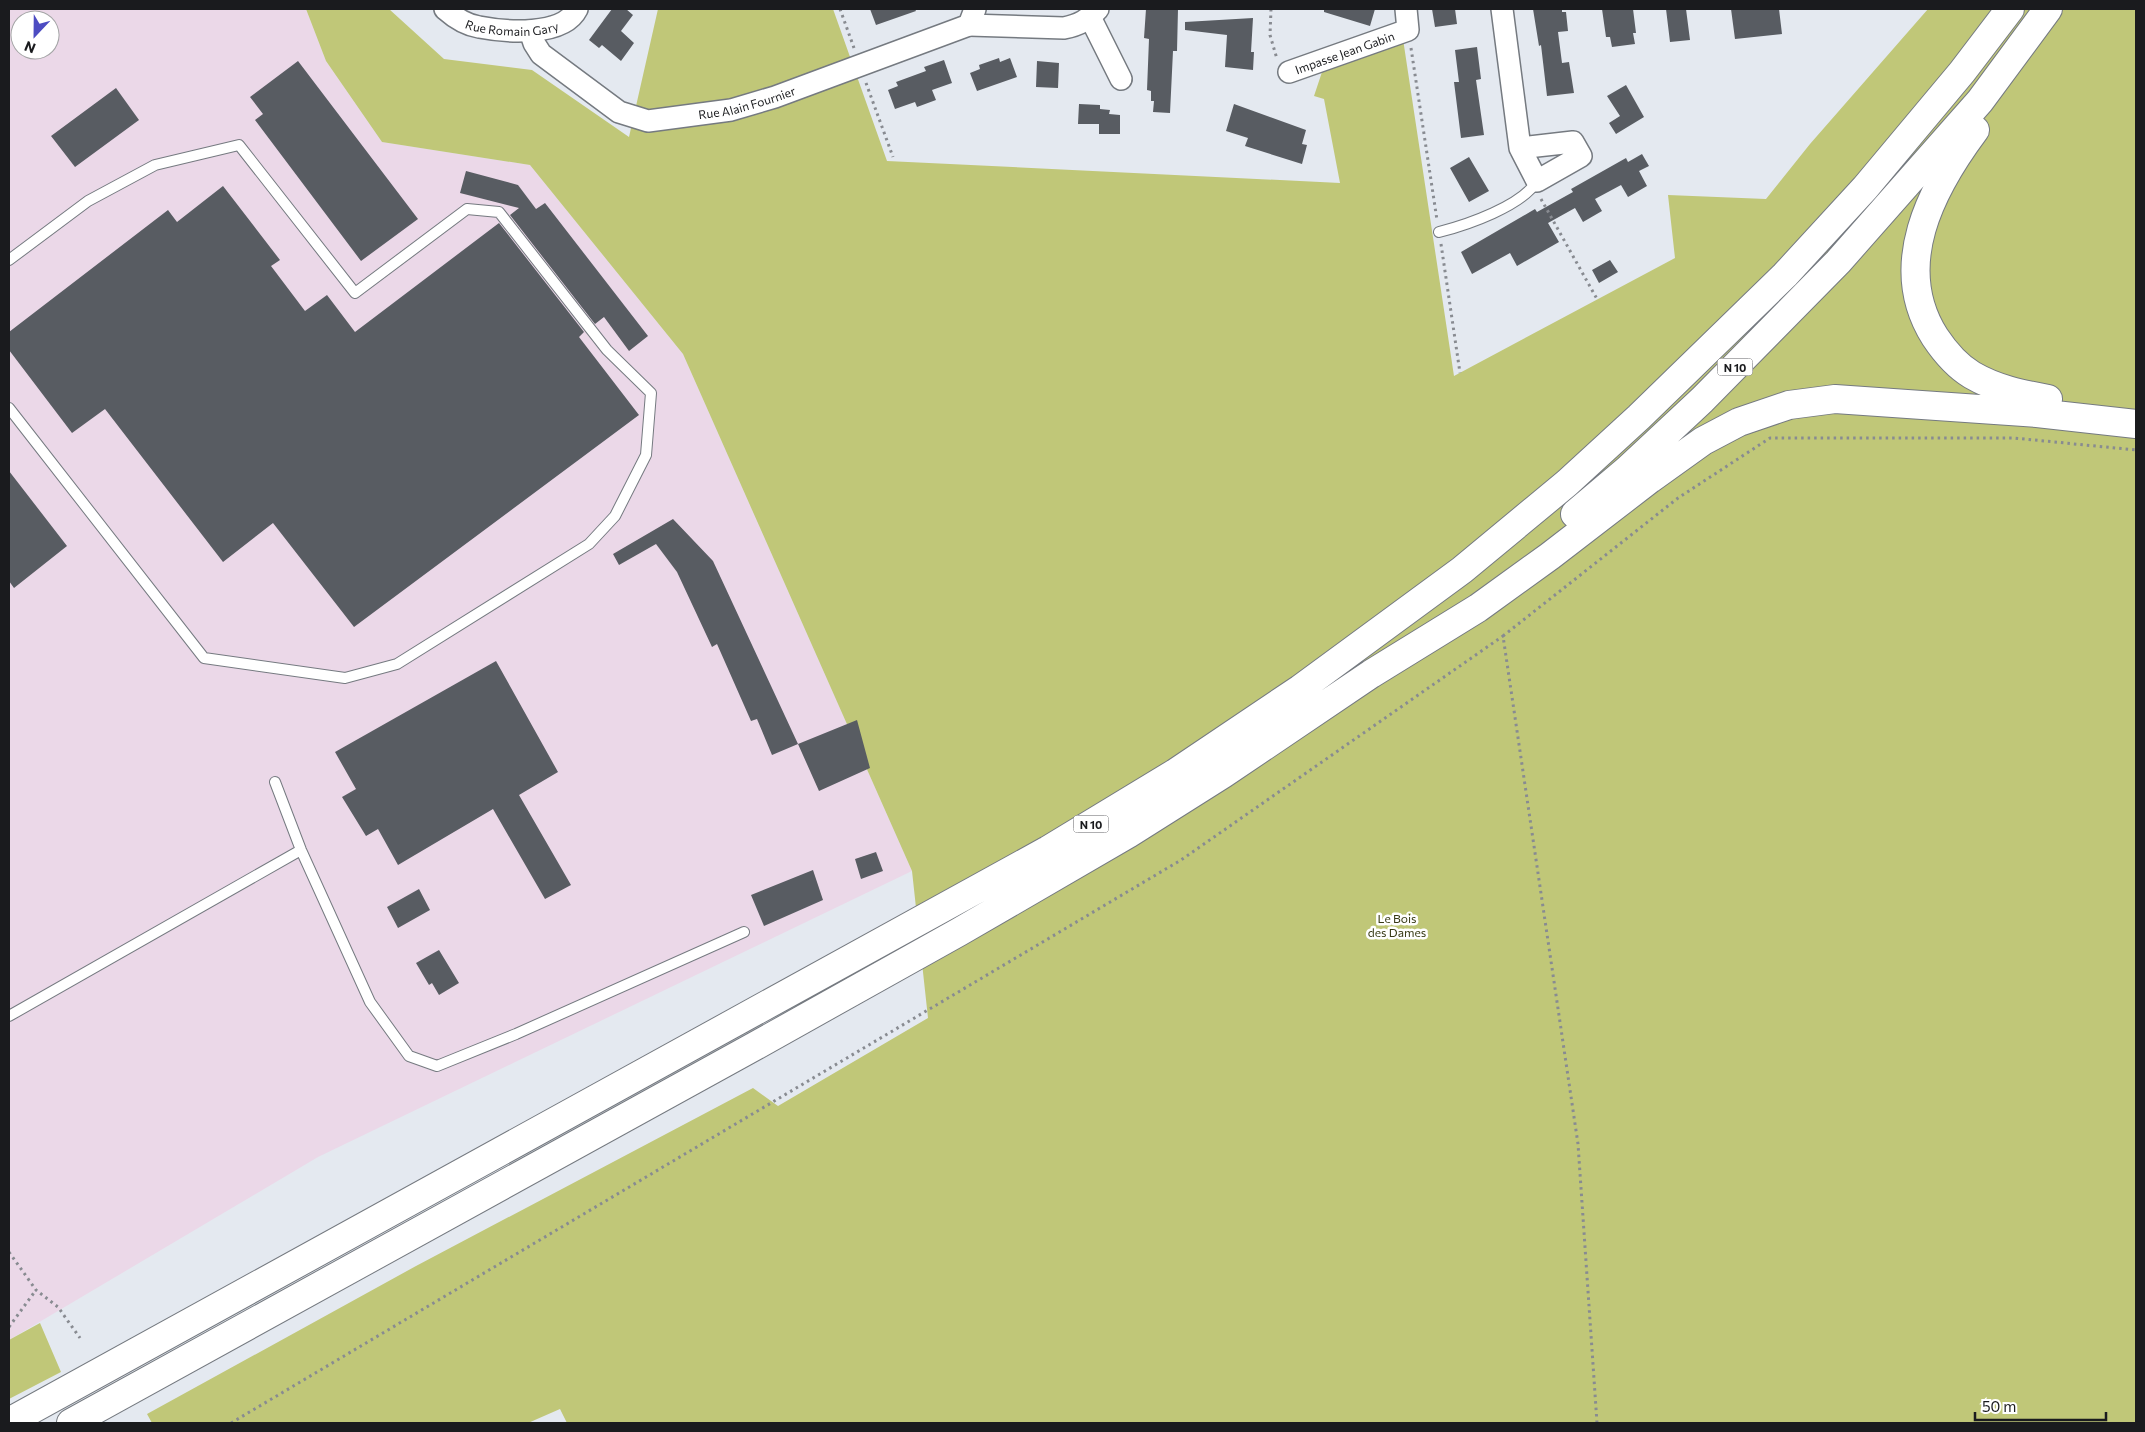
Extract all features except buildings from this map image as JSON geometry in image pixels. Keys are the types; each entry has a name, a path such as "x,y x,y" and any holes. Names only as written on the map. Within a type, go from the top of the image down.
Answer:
{"highway":[{"path":"1640,417 1851,183 1950,64 1992,9"},
{"name":"N 10","path":"9,1422 1048,850 1175,773 1300,689 1462,570 1567,483 1640,417 1785,275 1865,188 1962,72 2010,9"},
{"name":"N 10","path":"71,1423 959,932 1144,824 1223,774 1372,674 1514,567 1627,470 1702,400 1844,255 1980,100 2048,9"},
{"path":"2054,9 1999,98 1942,177 1924,220 1916,262 1915,283 1920,306 1929,327 1955,362 1971,374 2013,392 2070,403 2136,410"},
{"path":"1372,674 1478,608 1703,441 1739,422 1789,405 1835,399 2037,414 2136,424"}],"street":[{"name":"Rue Romain Gary","path":"445,9 455,18 478,27 530,31 562,24 573,17 576,9"},
{"name":"Impasse Jean Gabin","path":"1289,72 1408,30 1406,9"},
{"path":"1502,9 1520,148 1535,183 1581,156 1573,142 1520,148"},
{"path":"972,17 1064,28 1078,25 1094,13 1121,79"},
{"name":"Rue Alain Fournier","path":"530,31 534,43 541,54 618,112 648,121 732,110 776,97 972,17"}],"lane":[{"path":"9,260 88,201 155,164 239,145 355,294 467,209 500,212 607,350 651,393 646,455 615,516 589,544 397,664 345,678 204,658 9,408"},
{"path":"1439,232 1480,220 1527,193 1535,183"},
{"path":"275,782 301,850 370,1002 409,1056 437,1066 516,1034 744,932"},
{"path":"9,1016 301,850"}],"path":[{"path":"1271,9 1270,35 1275,55 1279,63 1289,72"},
{"path":"1408,30 1460,373"},
{"path":"1535,183 1597,299"},
{"path":"231,1423 1181,860 1503,636 1678,498 1770,438 2014,438 2136,450"},
{"path":"1503,636 1578,1144 1597,1423"},
{"path":"9,1252 36,1290 58,1307 80,1338"},
{"path":"9,1326 36,1290"}],"shaded area":[{"path":"9,9 306,9 326,61 382,142 530,165 683,354 912,871 318,1157 9,1340"}],"green space":[{"name":"Le Bois des Dames","path":"306,9 389,9 444,59 532,70 629,137 658,9 833,9 887,161 1340,183 1324,99 1314,96 1324,66 1403,39 1454,376 1675,258 1668,195 1766,199 1810,144 1928,9 2136,9 2136,1423 567,1423 560,1409 528,1423 152,1423 147,1414 416,1266 753,1088 778,1106 928,1018 912,871 683,354 530,165 382,142 326,61"},
{"path":"40,1323 61,1372 9,1399 9,1340"}]}
